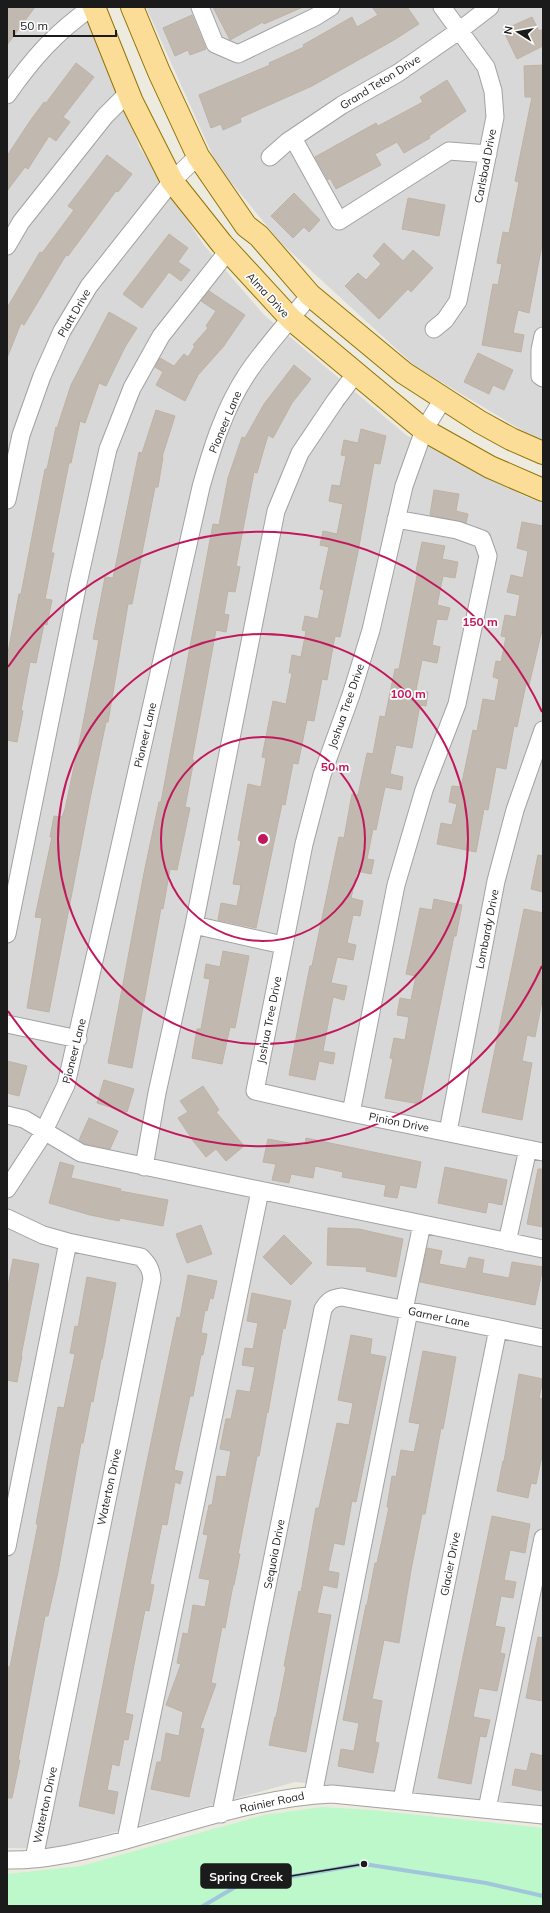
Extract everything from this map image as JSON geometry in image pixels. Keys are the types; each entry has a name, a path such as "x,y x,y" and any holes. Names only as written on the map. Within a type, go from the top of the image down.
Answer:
{"main road":[{"name":"Alma Drive","path":"93,7 129,92 172,181 228,251 291,319 424,430 490,467 543,490"},
{"path":"132,7 159,72 198,156 246,226 259,236 310,295 404,373 443,399 512,439 543,453"}],"street":[{"path":"7,95 47,43 71,22 93,7"},
{"path":"200,7 215,44 238,54 315,17 331,7"},
{"name":"Carlsbad Drive","path":"434,329 445,320 458,301 495,117 493,91 486,67 442,7"},
{"name":"Grand Teton Drive","path":"270,157 293,138 342,105 398,73 460,30 490,7"},
{"path":"7,246 21,222 100,122 129,92"},
{"path":"293,138 339,221 449,151 488,154"},
{"name":"Platt Drive","path":"7,500 21,435 42,376 62,331 89,286 172,181 198,156"},
{"path":"7,934 78,583 108,449 132,388 161,336 228,251"},
{"name":"Pioneer Lane","path":"7,1189 45,1130 66,1085 78,1039 199,495 215,440 229,407 247,374 310,295"},
{"path":"543,336 540,350 540,376 543,378"},
{"path":"144,1167 157,1093 194,925 276,511 300,454 335,401 356,373"},
{"name":"Joshua Tree Drive","path":"255,1090 304,844 322,775 351,695 371,630 404,486 424,430 443,399"},
{"path":"352,1113 396,885 424,790 457,704 488,556 482,539 457,530 396,520"},
{"name":"Lombardy Drive","path":"448,1132 496,881 515,810 543,730"},
{"path":"194,925 283,946"},
{"path":"7,1024 78,1039"},
{"name":"Pinion Drive","path":"255,1090 352,1113 535,1150"},
{"path":"7,1115 24,1119 45,1130 81,1153 543,1249"},
{"path":"507,1242 535,1150"},
{"path":"126,1840 260,1191"},
{"name":"Waterton Drive","path":"7,1218 43,1235 68,1242 141,1257 149,1266 152,1279 34,1859"},
{"path":"313,1795 407,1310 422,1224"},
{"path":"7,1547 68,1242"},
{"name":"Garner Lane","path":"334,1298 342,1297 543,1338"},
{"name":"Sequoia Drive","path":"221,1814 324,1309 327,1302 334,1298"},
{"name":"Glacier Drive","path":"402,1800 498,1329"},
{"path":"487,1809 543,1538"},
{"name":"Rainier Road","path":"7,1860 56,1857 126,1840 263,1802 298,1796 332,1794 543,1815"}],"shaded area":[{"path":"7,7 85,7 140,148 203,244 264,315 406,435 524,496 543,503 543,1807 295,1782 54,1849 7,1848"},
{"path":"146,7 543,7 543,440 530,435 416,367 281,243 217,165"}],"green space":[{"path":"323,1807 370,1810 543,1828 543,1906 7,1906 7,1874 81,1866 264,1815"}],"building":[{"path":"7,7 35,7 7,45"},
{"path":"213,7 303,7 264,24 263,22 230,40"},
{"path":"372,7 407,7 419,24 394,40 312,86 240,118 241,122 223,130 221,124 211,128 199,95 270,65 269,63 304,47 303,45 352,17 357,27 378,15"},
{"path":"192,15 206,49 190,55 188,50 175,56 163,28"},
{"path":"532,17 539,31 543,29 543,46 517,59 503,30"},
{"path":"76,63 94,77 63,117 70,122 56,141 49,136 28,169 25,167 7,191 7,156 44,102 46,103"},
{"path":"543,65 543,240 529,313 518,310 513,333 524,335 521,352 482,345 493,284 498,285 502,264 497,263 503,232 509,233 519,182 515,181 532,97 525,97 524,66"},
{"path":"447,80 466,111 429,136 430,138 404,153 397,142 375,154 381,165 336,189 330,178 328,180 315,157 376,123 378,126 423,102 420,97"},
{"path":"107,155 132,174 118,192 116,191 68,256 66,255 24,325 21,323 7,358 7,308 40,252 42,253 74,210 68,206"},
{"path":"294,193 320,220 309,232 304,227 293,238 271,216"},
{"path":"408,198 445,205 439,236 402,229"},
{"path":"169,234 188,248 178,262 190,270 181,281 169,272 142,308 123,294"},
{"path":"384,243 403,261 413,250 433,268 411,292 408,289 379,319 345,286 358,273 366,280 381,264 373,256"},
{"path":"209,291 245,315 223,347 198,375 185,401 156,385 163,372 155,367 160,358 174,366 184,354 188,357 195,346 193,345 208,328 206,326 216,311 201,301"},
{"path":"109,312 137,328 125,347 106,386 99,383 85,423 80,421 71,463 69,463 51,553 54,553 45,599 52,600 47,625 44,624 36,663 30,662 17,742 7,740 7,658 45,469 47,469 56,427 57,428 71,385"},
{"path":"478,353 513,370 504,390 493,385 489,394 464,382"},
{"path":"294,365 311,379 292,403 273,438 268,435 257,473 254,472 236,566 240,567 235,592 228,591 224,614 229,615 226,632 216,630 192,760 194,760 185,807 190,808 177,870 170,869 163,909 161,908 132,1068 108,1063 144,873 159,802 161,802 213,524 219,525 228,478 242,437 245,438 264,404"},
{"path":"156,410 175,416 162,457 158,487 155,487 132,604 128,604 108,722 106,722 90,799 49,1012 27,1008 42,918 35,917 52,837 50,837 54,816 62,817 65,809 82,729 99,640 93,639 105,577 113,578 139,452 142,453"},
{"path":"361,429 386,436 380,464 374,463 358,552 340,637 335,636 327,680 322,679 314,721 307,720 298,764 293,763 285,805 282,804 256,928 218,920 221,903 237,906 241,885 233,884 241,841 238,840 248,784 261,787 266,758 262,757 273,701 286,704 292,673 289,673 292,655 301,657 306,631 302,630 305,616 318,619 324,590 320,589 329,547 320,545 323,531 337,534 343,504 329,501 332,485 340,486 346,456 341,455 344,440 358,443"},
{"path":"434,490 459,494 456,511 468,514 466,523 430,515"},
{"path":"522,522 543,526 543,626 529,685 526,684 517,727 514,726 506,769 496,767 488,810 484,809 476,852 437,844 441,823 452,825 457,804 449,802 452,786 461,787 473,730 477,731 483,699 495,701 499,679 493,677 496,661 501,662 506,637 501,636 505,615 516,617 520,595 507,592 511,575 523,578 528,551 517,548"},
{"path":"422,542 445,546 442,559 458,562 455,578 443,576 437,605 450,608 447,620 437,619 432,645 440,647 437,663 422,660 416,690 428,692 426,706 420,705 412,748 396,745 390,774 403,777 401,790 385,787 376,830 373,829 367,859 374,860 371,874 357,871 351,898 363,901 360,916 353,915 347,943 356,945 353,960 337,957 331,983 347,986 344,1000 333,997 323,1051 335,1053 333,1064 319,1061 315,1080 289,1075 310,966 312,966 339,837 344,838 352,794 358,795 367,753 373,754 380,716 385,717 395,669 399,669 418,571 416,571"},
{"path":"538,855 543,856 543,892 531,889"},
{"path":"434,899 462,905 456,936 454,936 420,1104 385,1098 393,1059 390,1058 394,1038 405,1040 409,1017 397,1015 400,998 411,1000 416,976 406,974 420,908 432,910"},
{"path":"524,909 543,913 543,956 540,972 543,972 543,996 535,1037 527,1035 522,1061 532,1063 522,1120 482,1112"},
{"path":"223,951 249,956 235,1028 230,1027 222,1064 192,1058 197,1029 201,1029 210,979 204,978 206,964 220,967"},
{"path":"7,1061 27,1066 19,1096 7,1093"},
{"path":"104,1080 134,1089 127,1112 97,1103"},
{"path":"203,1086 219,1110 216,1112 244,1146 226,1161 216,1149 206,1157 178,1118 188,1112 180,1101"},
{"path":"89,1118 118,1131 110,1149 85,1144 79,1140"},
{"path":"306,1138 421,1162 416,1188 400,1185 397,1198 384,1196 386,1185 342,1177 343,1172 315,1166 313,1178 291,1174 289,1183 272,1180 276,1164 263,1162 268,1139 305,1146"},
{"path":"60,1162 74,1166 71,1178 121,1189 120,1191 168,1200 163,1226 120,1218 119,1221 90,1215 49,1203"},
{"path":"445,1167 507,1180 502,1205 488,1202 486,1213 438,1203"},
{"path":"538,1169 543,1169 543,1227 527,1224"},
{"path":"201,1225 212,1254 187,1263 176,1234"},
{"path":"328,1228 359,1229 403,1239 396,1277 366,1271 367,1267 327,1265"},
{"path":"284,1235 312,1263 291,1285 263,1257"},
{"path":"427,1248 442,1251 439,1264 466,1269 469,1257 484,1260 482,1273 509,1278 512,1262 543,1267 535,1305 420,1282"},
{"path":"13,1259 39,1264 17,1382 7,1380 7,1291"},
{"path":"188,1275 217,1281 213,1299 210,1298 207,1311 205,1310 201,1333 207,1334 203,1355 201,1355 193,1396 190,1396 174,1470 183,1472 180,1484 175,1482 167,1525 162,1524 150,1584 154,1585 149,1611 145,1610 134,1665 125,1713 133,1715 128,1740 124,1739 119,1766 112,1764 107,1790 118,1792 114,1814 79,1806 144,1476 177,1317 180,1318"},
{"path":"87,1277 116,1283 93,1402 91,1401 83,1443 81,1443 58,1572 48,1616 45,1616 12,1798 7,1798 7,1667 10,1667 38,1524 36,1524 58,1407 64,1408 75,1354 70,1353 75,1326 78,1327"},
{"path":"252,1293 291,1301 285,1329 283,1328 268,1413 267,1412 259,1456 257,1456 238,1554 240,1554 225,1628 222,1627 211,1683 216,1684 200,1728 204,1729 189,1797 151,1789 157,1762 161,1762 166,1733 179,1736 183,1712 166,1705 181,1664 177,1663 183,1633 188,1634 193,1605 205,1607 210,1580 199,1578 208,1535 203,1534 209,1505 212,1505 217,1476 226,1477 231,1451 220,1449 226,1419 231,1419 237,1390 250,1392 255,1367 242,1365 245,1348 253,1349 258,1323 247,1321"},
{"path":"351,1335 372,1339 370,1354 386,1357 356,1502 352,1501 344,1545 334,1543 328,1571 339,1573 337,1588 323,1585 317,1613 331,1615 306,1752 269,1745 286,1667 284,1666 299,1591 301,1592 316,1508 319,1508 337,1423 349,1425 353,1403 338,1400"},
{"path":"423,1351 456,1357 425,1514 422,1514 399,1643 384,1640 372,1699 382,1701 375,1742 379,1743 373,1773 338,1766 341,1749 354,1751 359,1723 343,1720 375,1563 377,1563 389,1507 387,1507 392,1476 396,1477 401,1450 414,1452 420,1424 409,1422"},
{"path":"519,1374 543,1379 539,1398 543,1399 543,1460 541,1460 536,1484 531,1483 528,1498 497,1491 504,1461"},
{"path":"492,1516 530,1524 525,1553 510,1550 504,1580 516,1582 513,1598 501,1596 495,1626 505,1628 500,1653 505,1654 497,1691 479,1688 473,1717 490,1720 486,1737 480,1736 471,1784 438,1778"},
{"path":"538,1637 543,1638 543,1701 526,1698"},
{"path":"531,1753 543,1756 543,1791 512,1785 515,1769 527,1771"}],"waterway":[{"path":"203,1906 237,1886 364,1864 486,1883 543,1896"}],"place":[{"name":"Spring Creek","path":"364,1864"}]}
